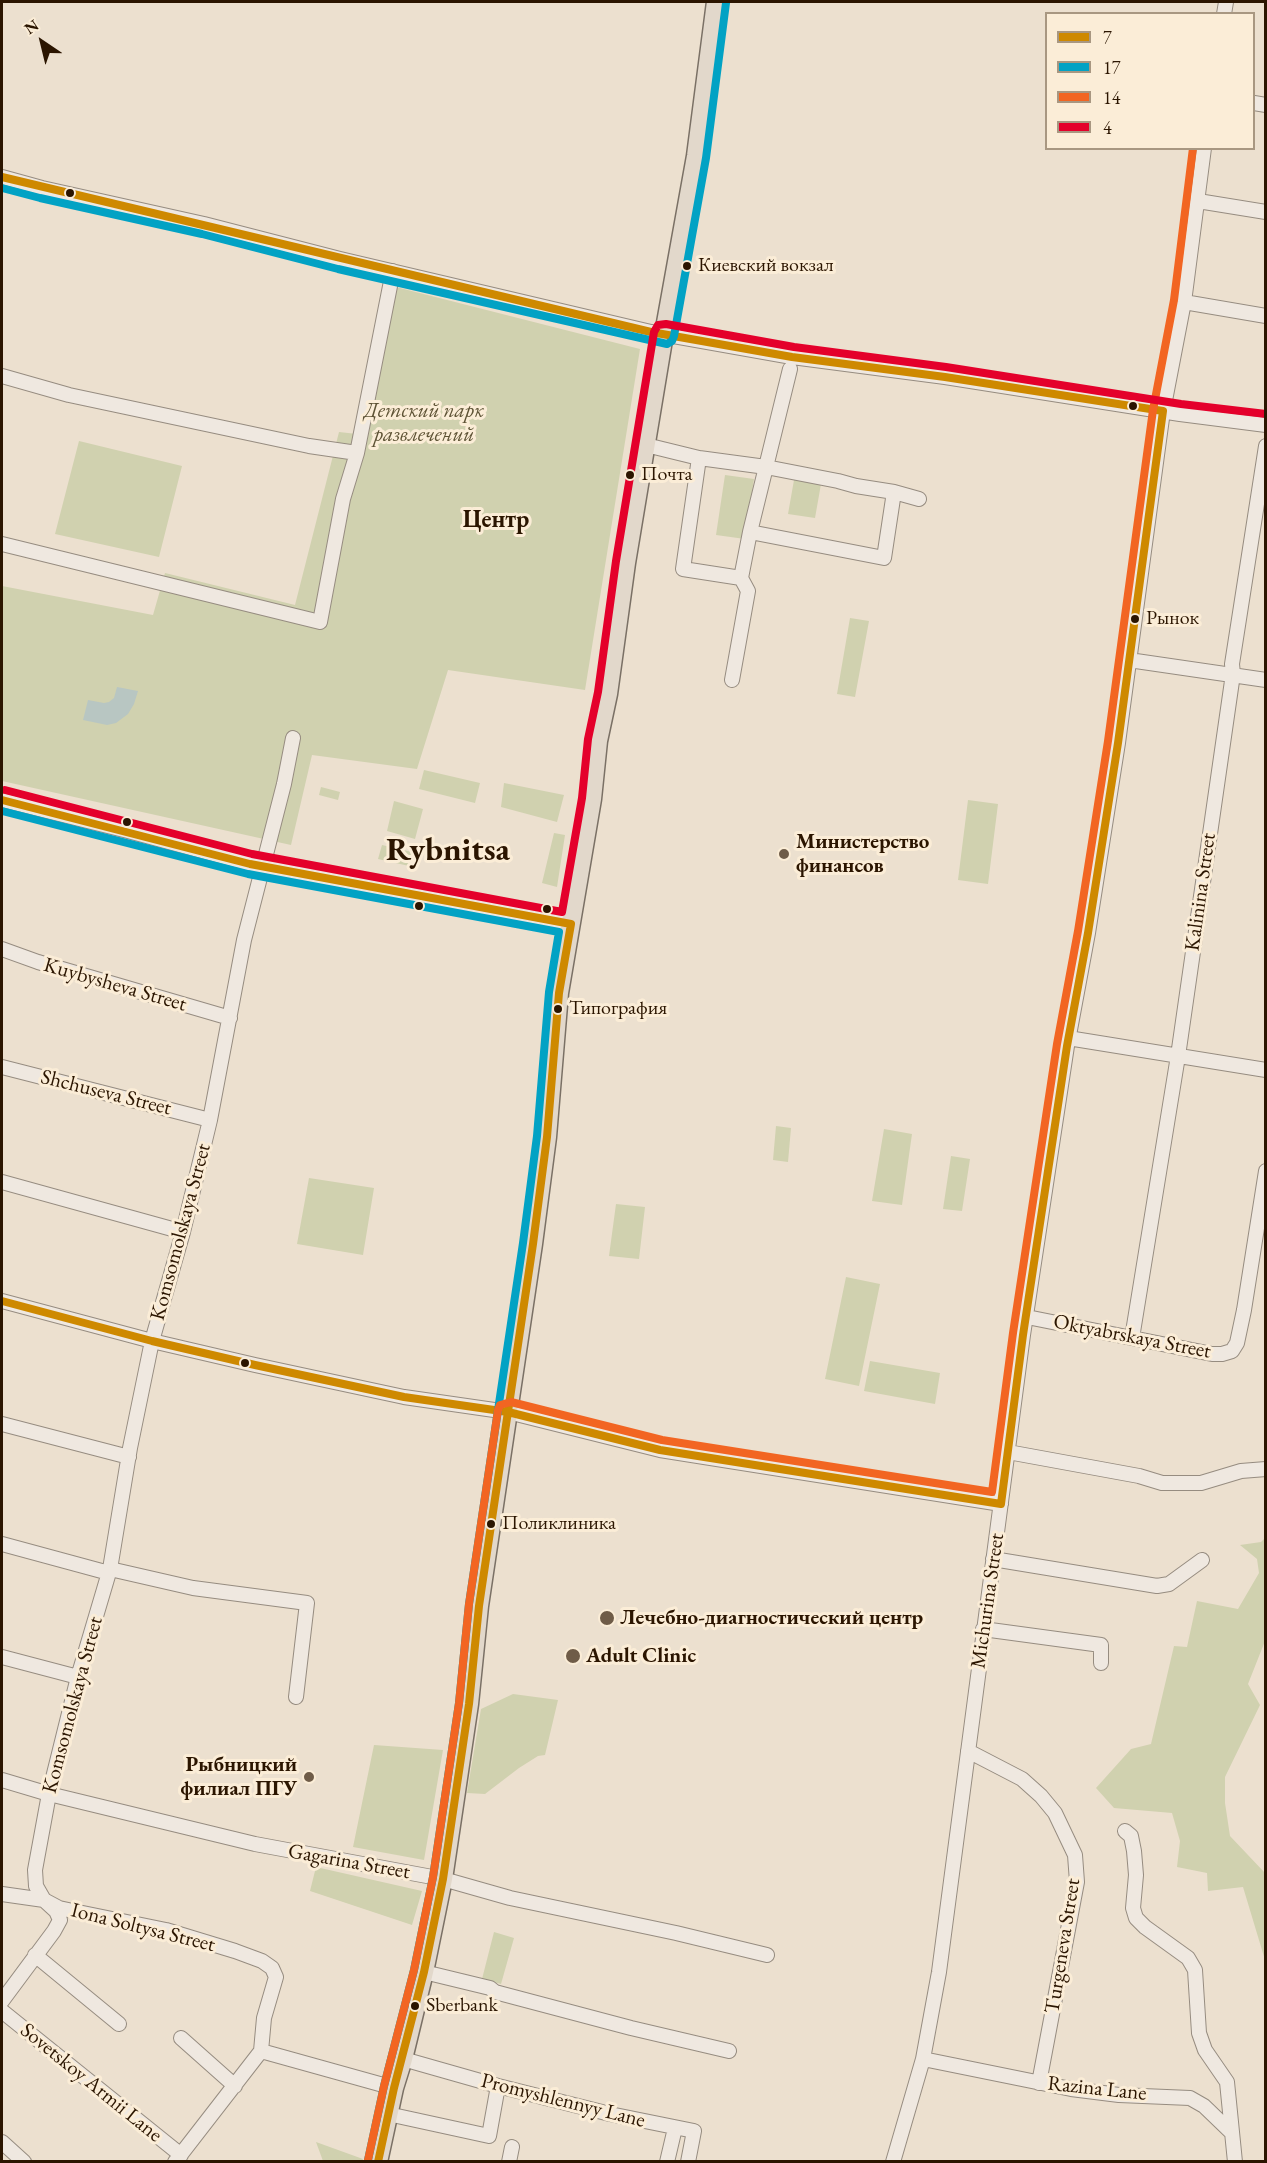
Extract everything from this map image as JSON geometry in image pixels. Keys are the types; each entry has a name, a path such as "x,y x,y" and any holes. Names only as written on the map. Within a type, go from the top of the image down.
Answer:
{"main road":[{"path":"378,2162 394,2088 424,1972 443,1879 469,1704 478,1612 545,1148 559,993 592,799 598,741 608,694 626,563 696,156 716,2"}],"street":[{"name":"Michurina Street","path":"893,2162 923,2059 939,1972 983,1629 1027,1317 1068,1038 1088,933 1129,660 1163,411 1184,302 1204,150"},
{"path":"2,177 53,191 204,224 664,334 792,357 945,377 1266,425"},
{"path":"1198,201 1266,212"},
{"path":"2,544 320,622 343,498 357,453 393,271"},
{"path":"1184,302 1266,316"},
{"path":"732,680 748,591 741,578 790,369"},
{"path":"2,375 69,395 309,446 357,453"},
{"path":"646,445 699,458 766,467 919,499"},
{"name":"Kalinina Street","path":"1132,1338 1178,1056 1233,674 1232,664 1266,446"},
{"path":"699,458 683,568 741,578"},
{"path":"750,532 884,558 894,492"},
{"path":"1129,660 1266,680"},
{"name":"Komsomolskaya Street","path":"44,1900 36,1886 35,1870 49,1794 78,1677 109,1571 152,1341 183,1232 210,1120 244,940 261,866 284,784 293,738"},
{"path":"2,800 261,866 571,924"},
{"name":"Kuybysheva Street","path":"2,950 230,1018"},
{"path":"1068,1038 1266,1070"},
{"name":"Shchuseva Street","path":"2,1067 210,1120"},
{"name":"Oktyabrskaya Street","path":"1027,1317 1212,1354 1232,1351 1237,1343 1259,1259 1266,1171"},
{"path":"2,1182 183,1232"},
{"path":"2,1301 152,1341 404,1397 508,1412 660,1450 1001,1504"},
{"path":"2,1424 129,1457"},
{"path":"1008,1452 1139,1476 1162,1483 1201,1483 1241,1471 1266,1469"},
{"path":"2,1544 109,1571 193,1588 307,1603 296,1697"},
{"path":"993,1559 1157,1586 1169,1584 1202,1560"},
{"path":"983,1629 1101,1645 1101,1663"},
{"path":"2,1656 78,1677"},
{"name":"Turgeneva Street","path":"968,1751 1022,1779 1041,1796 1055,1813 1075,1855 1077,1882 1039,2083"},
{"name":"Gagarina Street","path":"2,1780 49,1794 255,1844 443,1879 507,1898 767,1955"},
{"path":"1125,1831 1131,1836 1134,1851 1136,1875 1133,1908 1136,1918 1188,1958 1195,1970 1199,2033 1205,2050 1227,2082 1235,2162"},
{"name":"Iona Soltysa Street","path":"2,1894 44,1900 59,1908 166,1930 262,1961 272,1968 276,1977 264,2018 261,2051"},
{"path":"44,1900 56,1911 60,1920"},
{"path":"2,2001 60,1920 73,1911"},
{"path":"35,1956 119,2024"},
{"path":"424,1972 609,2022 729,2051"},
{"name":"Sovetskoy Armii Lane","path":"2,2011 178,2158"},
{"path":"181,2038 235,2086"},
{"path":"178,2158 261,2051 394,2088"},
{"name":"Promyshlennyy Lane","path":"403,2059 498,2086 694,2131 688,2162"},
{"name":"Razina Lane","path":"923,2059 1039,2083 1119,2095 1190,2098 1204,2106 1232,2133"},
{"path":"388,2114 489,2136 498,2086"},
{"path":"667,2162 675,2128"},
{"path":"2,2142 24,2162"},
{"path":"509,2162 512,2147"}],"green space":[{"name":"Детский парк развлечений","path":"396,287 640,349 585,690 448,670 417,769 312,755 291,845 2,781 2,586 153,615 165,573 295,605 339,432 357,434"},
{"path":"79,441 182,466 159,557 55,534"},
{"path":"725,475 754,479 745,539 716,535"},
{"path":"794,480 821,484 815,518 788,514"},
{"path":"850,618 869,621 855,697 837,694"},
{"path":"424,770 480,783 475,803 419,789"},
{"path":"504,783 564,795 557,822 501,807"},
{"path":"321,787 340,792 338,800 319,795"},
{"path":"968,800 998,804 988,884 958,880"},
{"path":"394,801 423,809 415,839 387,831"},
{"path":"554,833 565,835 557,887 542,883"},
{"path":"382,845 412,852 409,866 378,859"},
{"path":"776,1126 791,1128 788,1162 773,1160"},
{"path":"884,1129 912,1134 902,1205 872,1201"},
{"path":"951,1156 970,1159 962,1211 943,1209"},
{"path":"309,1178 374,1188 363,1255 297,1244"},
{"path":"616,1204 645,1207 639,1259 609,1256"},
{"path":"846,1277 880,1284 859,1386 825,1379"},
{"path":"870,1361 940,1373 935,1404 864,1391"},
{"path":"1265,1538 1265,1641 1248,1684 1260,1705 1225,1777 1225,1803 1230,1836 1265,1873 1265,1960 1243,1887 1208,1891 1207,1873 1177,1867 1180,1841 1172,1813 1114,1808 1096,1788 1131,1749 1151,1744 1174,1646 1187,1647 1197,1601 1238,1609 1259,1573 1257,1559 1240,1545 1261,1542"},
{"path":"513,1694 558,1700 545,1755 538,1756 519,1768 485,1794 467,1793 481,1709"},
{"path":"374,1745 443,1750 424,1860 353,1847"},
{"path":"316,1867 422,1891 412,1925 310,1891"},
{"path":"494,1932 514,1938 501,1984 482,1979"},
{"path":"316,2142 363,2159 362,2161 323,2161"}],"shaded area":[{"path":"117,687 138,691 128,714 116,723 107,725 83,720 88,700 109,702 114,698"}],"transit line":[{"name":"17","path":"2,188 202,234 338,269 667,344 674,336 706,158 726,3"},
{"name":"14","path":"368,2160 384,2086 414,1970 433,1877 459,1703 469,1604 500,1405 511,1402 662,1440 992,1492 1013,1333 1057,1044 1078,931 1108,741 1153,410 1174,300 1193,150"},
{"name":"7","path":"2,177 651,332 792,357 945,377 1163,411 1118,743 1088,933 1067,1046 1023,1335 1001,1504 660,1450 508,1412 404,1397 255,1365 152,1341 2,1301"},
{"name":"4","path":"5,790 252,854 562,912 582,798 588,739 598,692 616,561 654,332 658,325 666,324 794,347 946,367 1181,404 1266,414"},
{"name":"7","path":"2,800 250,864 571,924 559,993 547,1137 533,1244 479,1606 469,1704 443,1879 424,1972 394,2088 378,2162"},
{"name":"17","path":"2,811 248,874 559,932 549,992 537,1136 523,1243 469,1604 459,1703 433,1877 414,1970 384,2086 368,2160"}],"place":[{"name":"Киевский вокзал","path":"687,266"},
{"name":"Почта","path":"630,475"},
{"name":"Рынок","path":"1135,619"},
{"name":"Министерство финансов","path":"784,854"},
{"name":"Типография","path":"558,1009"},
{"name":"Поликлиника","path":"491,1524"},
{"name":"Лечебно-диагностический центр","path":"607,1618"},
{"name":"Adult Clinic","path":"573,1656"},
{"name":"Рыбницкий филиал ПГУ","path":"309,1777"},
{"name":"Sberbank","path":"415,2006"}],"district":[{"name":"Центр","path":"496,520"},
{"name":"Rybnitsa","path":"448,851"}]}
